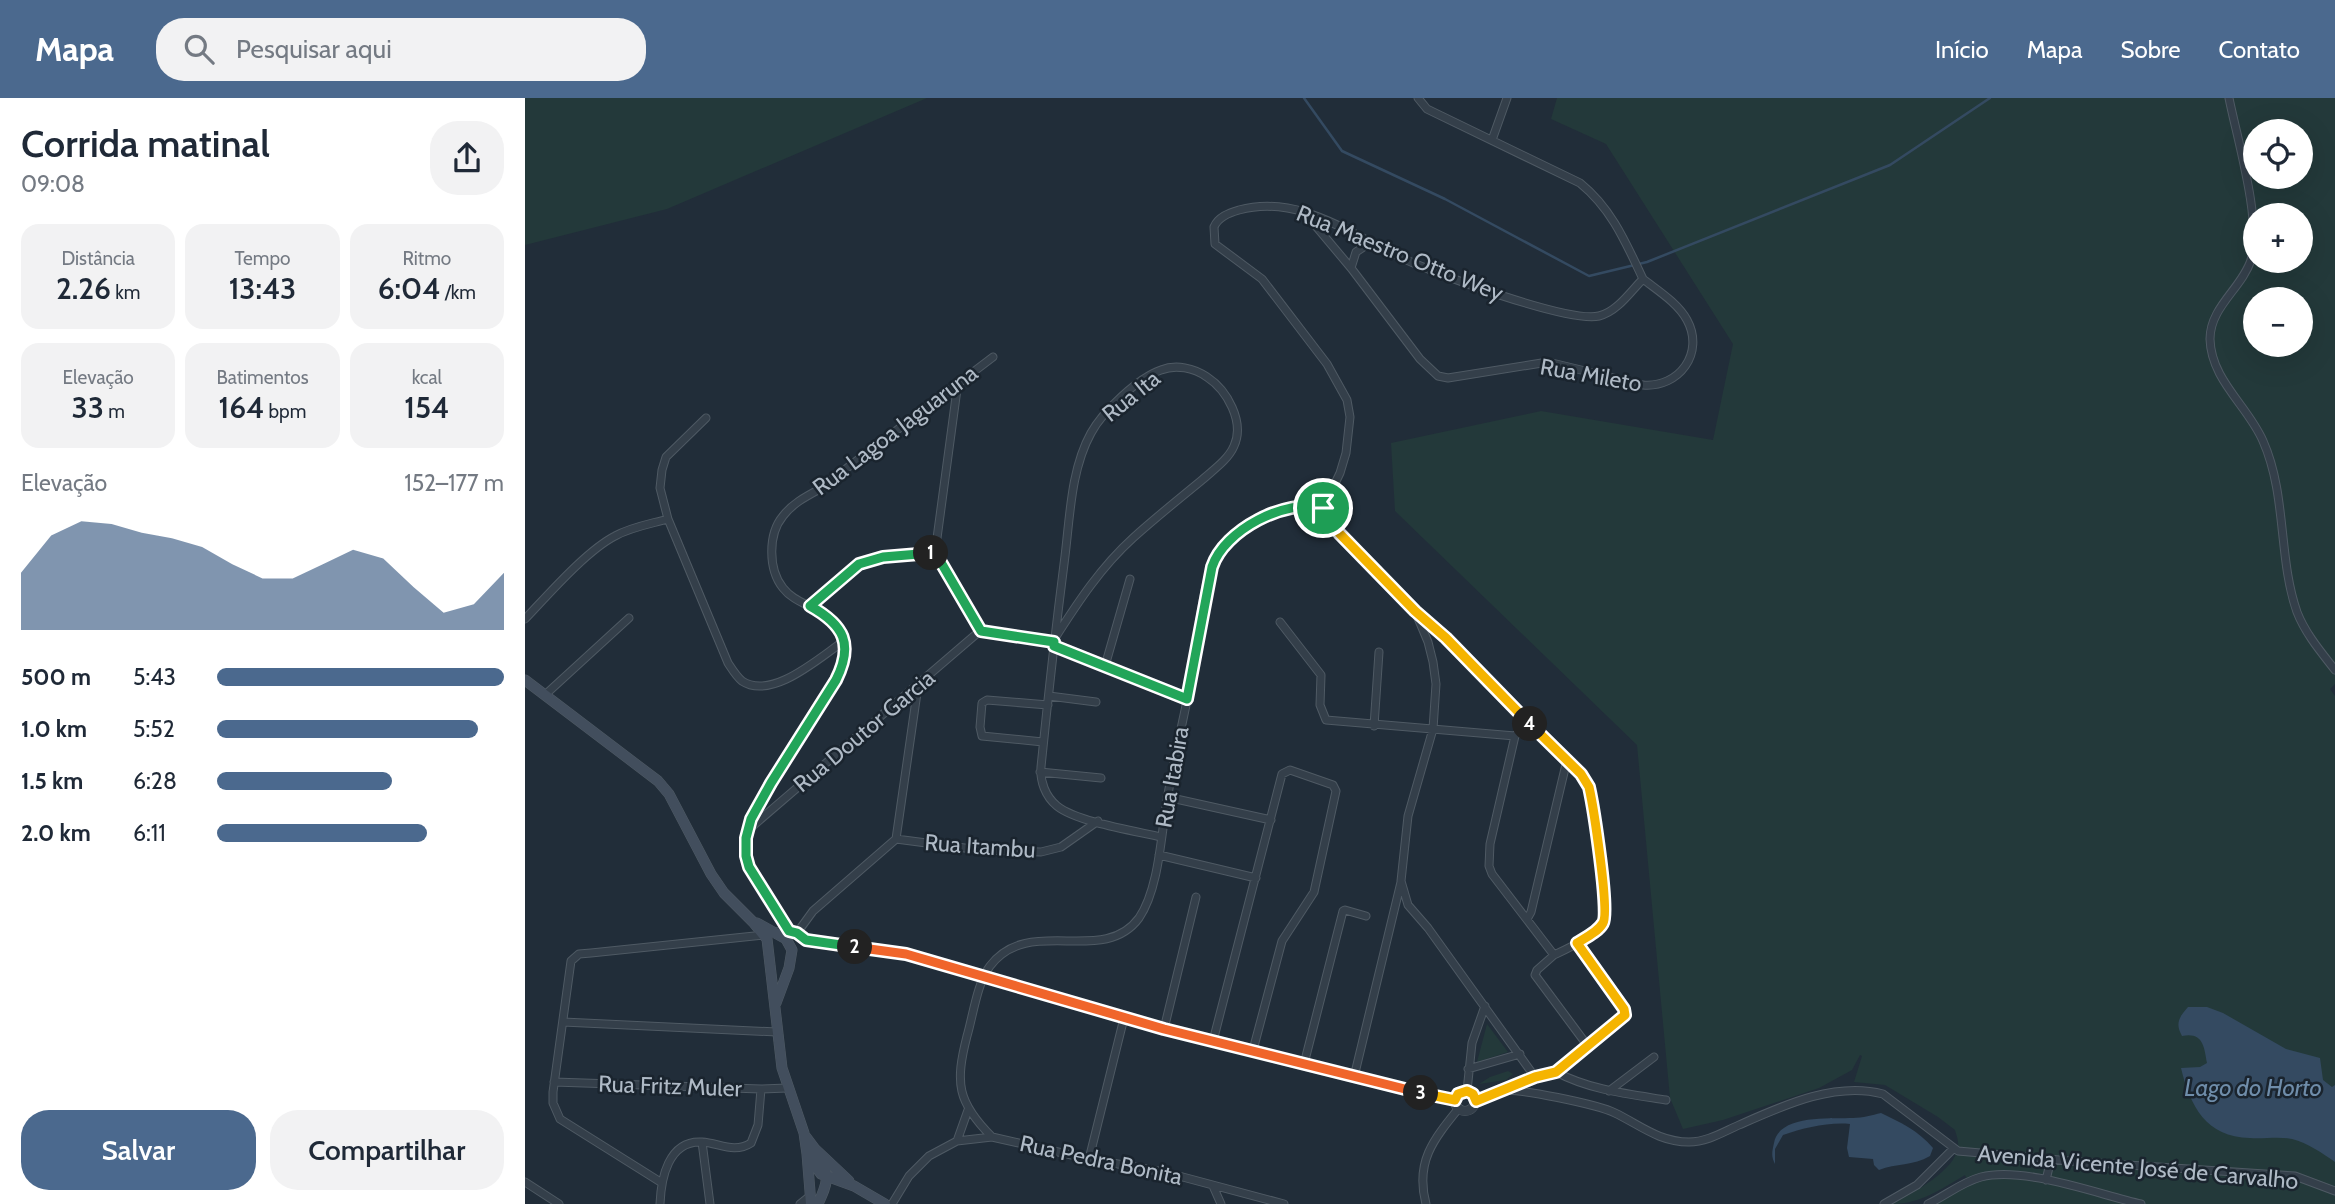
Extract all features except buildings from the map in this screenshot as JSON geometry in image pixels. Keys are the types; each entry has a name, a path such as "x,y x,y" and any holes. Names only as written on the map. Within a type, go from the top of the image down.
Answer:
{"main road":[{"path":"525,680 658,780 669,794 724,893 753,922 764,925 770,934 769,956 777,1032 787,1088 811,1151 825,1173 827,1184 818,1204"},
{"path":"770,934 786,939 791,953 789,968 775,1005"},
{"path":"769,956 784,960 791,953"},
{"path":"811,1151 855,1186"},
{"path":"810,1200 811,1151"},
{"path":"825,1173 839,1171"},
{"path":"825,1173 855,1186 885,1204"},
{"path":"810,1200 825,1173"}],"street":[{"path":"1418,98 1427,109 1580,183 1604,206 1618,227 1643,279"},
{"path":"1493,140 1507,98"},
{"path":"2229,98 2251,206 2253,250 2244,275 2214,318 2211,328 2213,356 2228,388 2255,426 2265,447 2280,506 2297,612 2308,633 2335,670"},
{"name":"Rua Maestro Otto Wey","path":"1323,508 1341,473 1346,453 1350,417 1347,400 1327,364 1262,279 1215,244 1214,228 1222,218 1232,212 1262,206 1304,211 1427,269 1537,306 1579,316 1593,317 1611,311 1643,279"},
{"name":"Rua Mileto","path":"1304,211 1420,359 1438,376 1460,378 1548,362 1653,386 1664,384 1680,375 1690,357 1692,338 1687,319 1679,309 1643,279"},
{"path":"1351,268 1356,251 1371,242"},
{"name":"Rua Lagoa Jaguaruna","path":"810,606 782,588 776,576 772,546 782,517 797,502 818,490 993,357"},
{"name":"Rua Ita","path":"1040,772 1054,642 1072,499 1085,446 1092,431 1110,408 1152,374 1168,368 1183,368 1206,376 1218,387 1232,407 1237,425 1235,444 1221,462 1106,564 1054,642"},
{"path":"958,382 935,554 981,631 1054,642 1187,699"},
{"path":"706,418 672,450 662,470 660,488 668,519 728,663 741,680 750,685 769,686 790,678 844,641"},
{"name":"Rua Itabira","path":"983,978 997,959 1025,942 1096,940 1128,929 1137,920 1146,906 1159,855 1167,797 1212,567 1219,550 1249,524 1299,507 1312,505 1323,508"},
{"path":"1323,508 1339,533 1586,780 1591,795 1605,920 1599,928 1554,956 1537,970 1535,975 1587,1045"},
{"path":"525,619 597,548 629,530 668,519"},
{"path":"935,554 928,552 883,557 859,564 810,606 833,621 844,641 845,658 836,680 757,807 747,831 746,856 749,867 793,932 806,940 906,954 1124,1018 1457,1104 1469,1110 1474,1107 1476,1101 1473,1094 1467,1091 1458,1094 1457,1104 1430,1147 1423,1166 1421,1182 1426,1204"},
{"path":"1105,666 1130,579"},
{"path":"1355,1077 1401,881 1408,816 1433,729 1436,684 1433,662 1415,611"},
{"path":"545,694 629,618"},
{"path":"1280,622 1318,670 1321,679 1320,705 1326,720 1515,736"},
{"name":"Rua Doutor Garcia","path":"747,831 981,631"},
{"path":"1374,726 1379,652"},
{"path":"662,1183 560,1119 553,1103 571,961 579,954 793,932 823,902 896,839 918,686"},
{"path":"1043,742 982,736 982,703 986,700 1096,702"},
{"path":"1528,722 1515,736 1490,844 1489,866 1492,874 1554,956"},
{"path":"1527,919 1531,912 1567,760"},
{"path":"1213,1041 1213,1032 1282,774 1290,770 1333,785 1336,794 1317,882 1306,906 1289,927 1282,941 1254,1050"},
{"path":"1101,778 1040,772 1042,783 1056,805 1072,814 1161,837"},
{"path":"1167,797 1271,820"},
{"name":"Rua Itambu","path":"896,839 980,850 1041,852 1061,847 1098,821"},
{"path":"1159,855 1256,878"},
{"path":"1401,881 1408,905 1428,928 1535,1077"},
{"path":"1164,1029 1196,897"},
{"path":"1304,1064 1343,911 1366,916"},
{"path":"791,953 806,940"},
{"path":"1476,1101 1535,1077 1556,1072 1625,1015 1624,1009 1577,943"},
{"path":"983,978 960,1069 960,1082 968,1110 992,1137"},
{"path":"1467,1091 1472,1043 1485,1006"},
{"path":"1089,1159 1124,1018"},
{"path":"562,1022 777,1032"},
{"path":"1468,1069 1520,1054"},
{"path":"1609,1091 1654,1057"},
{"path":"1556,1072 1575,1082 1609,1091 1667,1100"},
{"name":"Rua Fritz Muler","path":"554,1082 787,1088"},
{"path":"660,1204 664,1171 675,1153 690,1144 702,1142 737,1148 751,1143 758,1125 761,1089"},
{"name":"Avenida Vicente José de Carvalho","path":"1503,1090 1604,1108 1658,1136 1690,1142 1707,1139 1807,1098 1834,1092 1873,1092 1883,1094 1953,1149 1967,1153 2295,1176 2335,1191"},
{"path":"892,1204 917,1167 929,1156 957,1141 968,1110"},
{"name":"Rua Pedra Bonita","path":"957,1141 992,1137 1089,1159 1164,1172 1284,1204"},
{"path":"702,1142 710,1204"},
{"path":"1884,1204 1917,1185 1953,1149"},
{"path":"2046,1180 2051,1159"},
{"path":"1928,1204 1979,1178 1996,1174 2046,1180 2141,1204"},
{"path":"525,1182 559,1204"},
{"path":"1213,1186 1221,1204"},
{"path":"800,1204 810,1200"}],"green space":[{"path":"525,98 927,98 667,209 525,245"},
{"path":"1557,98 2335,98 2335,684 2330,689 2335,696 2335,1204 1929,1204 1969,1184 1965,1175 1922,1198 1893,1204 1942,1172 1956,1155 1958,1140 1955,1130 1938,1117 1885,1085 1854,1082 1862,1056 1860,1055 1852,1070 1819,1088 1723,1120 1683,1129 1670,1098 1637,745 1395,511 1391,443 1541,411 1713,440 1733,344 1606,144 1551,119"},
{"path":"1487,1024 1508,1052 1477,1062"},
{"path":"1508,1071 1513,1074 1506,1080 1479,1084 1490,1077"}],"water":[{"name":"Lago do Horto","path":"2188,1007 2207,1007 2223,1013 2286,1049 2320,1058 2323,1080 2332,1087 2335,1085 2335,1162 2298,1141 2235,1136 2222,1132 2202,1117 2189,1095 2181,1068 2200,1067 2207,1063 2205,1051 2198,1038 2182,1036 2180,1032 2179,1021"},
{"path":"1881,1113 1922,1137 1933,1148 1930,1156 1879,1170 1873,1159 1849,1157 1847,1148 1850,1124 1833,1124 1783,1135 1775,1149 1775,1164 1772,1154 1774,1143 1785,1127 1807,1120 1857,1118"}],"waterway":[{"path":"1304,98 1342,151 1445,199 1589,276 1647,262 1890,165 1990,98"}],"route":[{"path":"1312,505 1323,508 1339,533 1586,780 1591,795 1605,920 1603,925 1577,943 1624,1009 1625,1015 1556,1072 1535,1077 1476,1101 1473,1094 1467,1091 1458,1094 1455,1100 1164,1029 906,954 806,940 789,931 749,867 746,856 747,831 757,807 842,668 845,652 840,630 825,614 810,606 850,570 870,559 928,552 935,554 981,631 1054,642 1054,646 1187,699 1213,561 1219,550 1249,524 1299,507 1312,505"}]}
